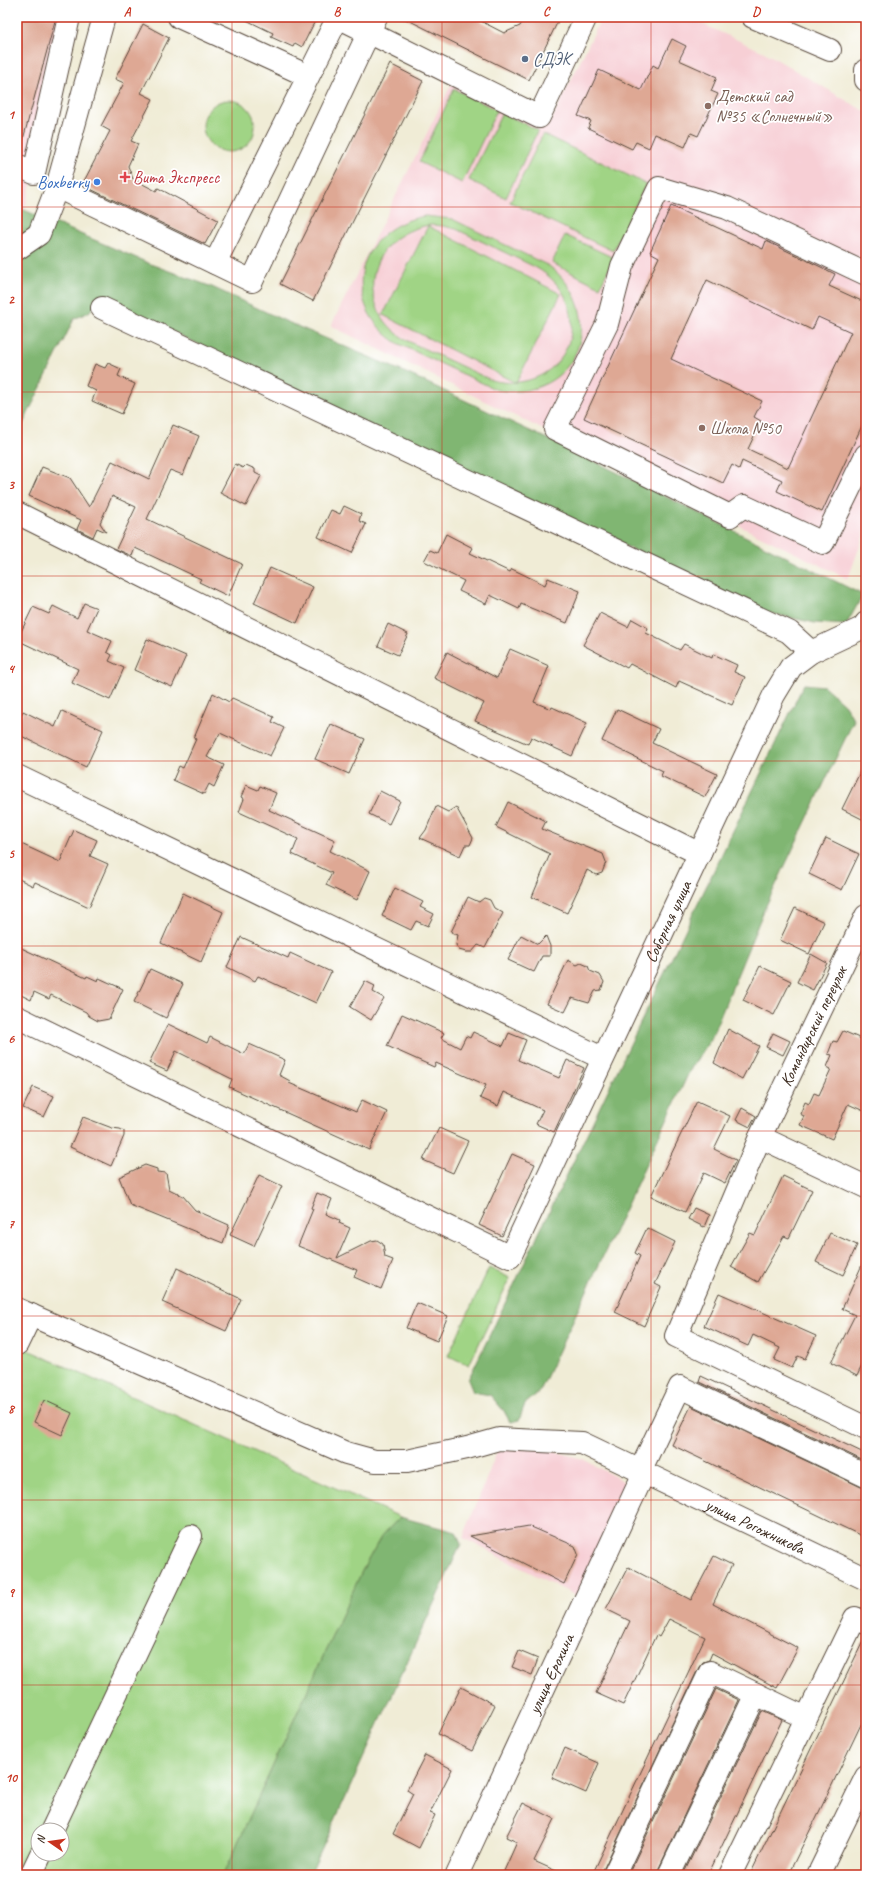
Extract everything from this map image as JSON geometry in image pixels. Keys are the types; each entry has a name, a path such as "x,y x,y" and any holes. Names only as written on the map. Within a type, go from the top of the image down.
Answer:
{"street":[{"path":"17,165 34,173 69,17"},
{"path":"17,249 39,234 57,187 104,17"},
{"path":"179,17 308,76"},
{"path":"215,263 338,17 372,25 539,117 586,17"},
{"path":"753,17 781,23 830,50"},
{"path":"57,187 252,281 372,25"},
{"path":"866,70 866,80"},
{"path":"866,274 727,208 659,188 622,266 607,324 555,429 730,516 744,506 823,543 866,455"},
{"path":"102,308 789,632 811,652"},
{"path":"17,513 700,854"},
{"name":"Соборная улица","path":"17,1017 510,1257 602,1058 700,854 774,695 791,667 811,652 862,628 866,623"},
{"path":"17,776 602,1058"},
{"name":"Командирский переулок","path":"866,916 760,1137 676,1336 866,1428"},
{"path":"760,1137 866,1187"},
{"path":"17,1344 24,1312"},
{"name":"улица Рогожникова","path":"24,1312 346,1453 375,1461 406,1460 467,1448 499,1439 582,1443 866,1579"},
{"name":"улица Ерохина","path":"457,1875 680,1386 866,1476"},
{"path":"56,1822 192,1536"},
{"path":"730,1875 855,1618 866,1624"},
{"path":"614,1875 710,1672 806,1718"},
{"path":"669,1875 756,1694"},
{"path":"818,1875 866,1777"},
{"path":"30,1875 36,1862"}],"shaded area":[{"path":"17,17 74,17 24,212 17,208"},
{"name":"Школа №50","path":"602,17 687,17 764,52 866,112 866,529 848,579 331,326 452,83 549,125"},
{"path":"539,1447 583,1459 630,1485 578,1597 463,1538 498,1449"}],"green space":[{"path":"454,89 497,110 462,183 419,162"},
{"path":"229,100 239,102 247,108 253,116 255,126 253,136 247,144 239,150 229,152 219,150 211,144 205,136 203,126 205,116 211,108 219,102"},
{"path":"502,113 538,130 506,198 469,180"},
{"path":"543,134 646,184 613,251 510,202"},
{"path":"17,207 153,265 212,287 283,320 404,372 588,458 863,595 846,625 815,623 765,612 101,298 89,312 74,319 17,436 17,313 25,296 17,291"},
{"path":"425,216 452,219 549,266 568,286 579,307 582,330 577,351 565,369 547,383 525,390 497,390 399,344 380,328 367,310 362,290 362,270 369,252 382,236 401,223","holes":["430,225 456,229 535,267 556,284 568,303 572,324 568,345 557,363 540,376 518,382 491,380 412,343 393,330 380,313 374,295 373,276 379,259 390,243 408,232"]},
{"path":"428,226 561,294 516,383 383,315"},
{"path":"565,235 614,258 600,287 552,263"},
{"path":"804,684 824,686 845,705 854,720 764,910 711,1039 691,1068 540,1391 525,1404 519,1420 510,1422 504,1411 490,1395 473,1392 468,1380"},
{"path":"489,1268 510,1278 469,1365 448,1356"},
{"path":"17,1345 400,1517 381,1537 363,1569 223,1875 17,1875"},
{"path":"400,1517 456,1532 461,1544 310,1875 223,1875 363,1569 381,1537"}],"building":[{"path":"17,17 56,17 21,147 17,146"},
{"path":"240,17 317,17 302,47 295,43 293,47 271,37 273,33"},
{"path":"402,17 473,17 504,33 520,26 525,17 560,17 529,80"},
{"path":"143,24 169,38 141,93 153,99 131,141 138,144 128,166 133,179 156,191 158,188 218,220 205,244 82,185 110,131 101,126 124,83 115,79"},
{"path":"672,39 686,46 679,60 717,77 711,91 718,94 698,136 691,133 685,147 655,134 649,148 636,142 632,149 588,128 591,121 578,116 599,70 641,90 653,65 658,68"},
{"path":"390,64 423,81 313,301 280,284"},
{"path":"671,206 763,249 766,241 821,267 835,274 829,286 866,303 866,417 822,512 777,491 782,480 742,461 739,469 732,465 723,483 584,418 659,257 650,252","holes":["707,280 812,330 818,317 851,332 788,468 748,449 761,421 754,417 762,401 671,359"]},
{"path":"108,363 121,369 118,376 135,384 122,414 92,401 96,391 86,386 95,364 105,368"},
{"path":"173,425 199,436 183,475 170,470 147,519 242,564 228,596 199,582 201,579 135,548 132,556 116,549 136,507 112,496 100,523 106,532 97,528 93,537 77,529 81,520 29,496 42,467 70,478 89,507 112,461 149,479"},
{"path":"235,464 243,468 246,465 255,469 255,473 261,476 246,506 220,493"},
{"path":"344,506 361,514 359,521 366,524 352,553 318,537 331,510 340,514"},
{"path":"446,534 473,548 470,553 510,572 512,569 545,585 548,578 580,591 567,623 521,604 519,609 490,595 486,604 459,591 464,581 424,561 430,550 437,553"},
{"path":"270,568 313,587 297,623 254,603"},
{"path":"84,603 97,608 87,630 112,641 107,652 112,655 109,661 124,668 110,700 72,683 78,669 17,640 33,607 49,614 53,606 77,618"},
{"path":"600,613 628,627 632,619 648,628 646,633 680,650 684,644 712,658 713,654 737,665 734,672 745,677 732,705 679,681 676,688 630,664 627,668 583,645"},
{"path":"388,624 408,634 398,655 378,646"},
{"path":"147,639 186,656 172,687 134,670"},
{"path":"510,649 549,666 534,702 551,709 552,707 587,723 572,756 531,737 528,744 475,721 484,703 434,678 447,652 497,678"},
{"path":"213,693 229,702 232,698 274,717 272,722 284,728 270,756 220,733 207,757 224,765 214,787 209,784 204,794 173,780 179,766 183,768 196,739 194,738"},
{"path":"617,709 659,729 652,743 717,774 705,797 661,776 663,771 602,741"},
{"path":"23,711 55,727 62,711 103,730 86,767 17,734 17,724"},
{"path":"331,724 365,739 349,774 315,759"},
{"path":"866,760 866,821 842,809"},
{"path":"246,785 258,790 260,786 276,793 269,810 335,840 330,851 370,871 357,900 326,885 332,873 292,854 298,839 239,812 244,799 241,797"},
{"path":"380,791 400,801 389,824 369,814"},
{"path":"508,802 546,821 542,829 603,854 606,862 602,873 596,875 587,870 567,913 532,897 550,854 496,827"},
{"path":"436,806 448,812 456,807 473,838 470,845 465,845 460,856 420,838 426,830"},
{"path":"74,830 97,840 90,856 108,864 89,907 35,882 33,886 17,878 17,842 60,862"},
{"path":"826,838 859,854 842,890 809,874"},
{"path":"395,888 423,902 420,907 434,914 428,926 416,921 411,930 382,916"},
{"path":"183,893 223,912 201,962 161,943"},
{"path":"468,897 479,902 484,898 490,900 494,908 503,913 485,948 478,945 472,952 459,950 456,945 458,935 451,932"},
{"path":"795,908 824,922 809,954 780,940"},
{"path":"521,935 538,944 546,936 550,946 550,956 542,956 534,972 508,960"},
{"path":"241,937 288,958 290,953 331,972 316,1003 258,976 255,981 227,967"},
{"path":"17,946 86,978 87,976 98,981 99,978 123,989 109,1019 98,1021 89,1016 86,1012 51,995 49,999 34,992 31,1000 17,993"},
{"path":"811,954 827,963 813,990 797,982"},
{"path":"568,960 577,965 581,963 588,966 590,971 600,975 604,982 601,990 595,991 589,1003 572,998 565,1012 547,1004"},
{"path":"760,966 791,981 774,1015 743,1000"},
{"path":"150,969 183,984 166,1018 134,1002"},
{"path":"365,981 375,986 373,992 384,998 371,1020 350,1007"},
{"path":"402,1014 444,1033 441,1038 460,1048 466,1036 470,1038 473,1032 503,1046 509,1033 526,1040 518,1060 559,1078 567,1060 584,1068 554,1132 536,1124 543,1110 504,1092 498,1106 480,1098 486,1085 436,1063 434,1067 387,1046"},
{"path":"168,1024 207,1043 210,1037 244,1054 249,1044 285,1060 279,1075 290,1081 289,1083 356,1112 362,1100 387,1112 369,1150 229,1087 232,1079 176,1051 167,1071 149,1063"},
{"path":"728,1029 759,1046 742,1079 714,1063"},
{"path":"843,1031 866,1041 866,1112 848,1104 832,1139 800,1125 804,1116 800,1114 805,1102 809,1104 814,1093 819,1095 831,1069 827,1067 832,1055 828,1054 833,1041 837,1042"},
{"path":"773,1033 790,1041 783,1055 766,1047"},
{"path":"33,1087 54,1096 44,1117 23,1108"},
{"path":"697,1101 730,1116 714,1149 736,1160 725,1183 704,1173 685,1212 651,1196"},
{"path":"742,1108 756,1116 750,1127 736,1120"},
{"path":"83,1117 124,1131 124,1136 111,1166 70,1147"},
{"path":"439,1128 468,1141 453,1173 423,1160"},
{"path":"512,1154 535,1164 502,1236 479,1225"},
{"path":"145,1165 157,1169 157,1172 166,1173 169,1189 183,1196 195,1210 229,1225 223,1243 130,1205 119,1177"},
{"path":"259,1175 282,1186 254,1246 230,1235"},
{"path":"783,1176 812,1190 789,1238 784,1236 758,1282 731,1267 750,1233 755,1235"},
{"path":"317,1193 332,1199 326,1214 340,1220 339,1223 350,1228 337,1258 371,1241 377,1240 383,1244 385,1257 393,1260 381,1289 354,1277 357,1270 298,1246 313,1209 311,1208"},
{"path":"694,1208 709,1215 704,1227 688,1219"},
{"path":"647,1228 675,1242 655,1284 661,1287 644,1326 615,1312 640,1256 635,1253"},
{"path":"830,1233 857,1245 843,1275 816,1262"},
{"path":"866,1256 866,1357 857,1376 831,1363 855,1315 842,1309"},
{"path":"177,1268 241,1299 226,1331 162,1302"},
{"path":"719,1293 816,1336 805,1359 798,1356 792,1368 774,1360 780,1348 753,1335 748,1346 704,1326"},
{"path":"417,1303 448,1316 437,1341 406,1328"},
{"path":"701,1376 866,1454 866,1462 699,1382"},
{"path":"44,1400 72,1413 62,1435 34,1422"},
{"path":"691,1406 861,1487 866,1488 866,1538 672,1445"},
{"path":"529,1526 575,1546 578,1554 564,1584 470,1536"},
{"path":"714,1556 732,1565 713,1604 798,1648 777,1688 712,1653 709,1660 703,1662 699,1667 603,1870 602,1875 592,1875 705,1637 669,1619 659,1637 656,1635 623,1705 596,1693 630,1621 606,1609 628,1567 691,1600"},
{"path":"866,1635 866,1714 821,1808 788,1875 750,1875"},
{"path":"519,1651 538,1659 532,1675 512,1667"},
{"path":"461,1687 495,1705 472,1751 438,1734"},
{"path":"716,1689 739,1700 658,1870 657,1875 628,1875"},
{"path":"762,1711 782,1720 708,1875 683,1875"},
{"path":"565,1748 599,1763 586,1793 552,1778"},
{"path":"425,1755 452,1769 430,1813 435,1815 419,1848 393,1834 413,1794 407,1790"},
{"path":"523,1803 555,1819 534,1861 565,1875 513,1875 504,1871 517,1842 506,1837"}],"place":[{"name":"СДЭК","path":"525,59"},
{"name":"Детский сад №35 «Солнечный»","path":"708,106"},
{"name":"Вита Экспресс","path":"125,177"},
{"name":"Boxberry","path":"97,182"},
{"name":"Школа №50","path":"702,428"}]}
